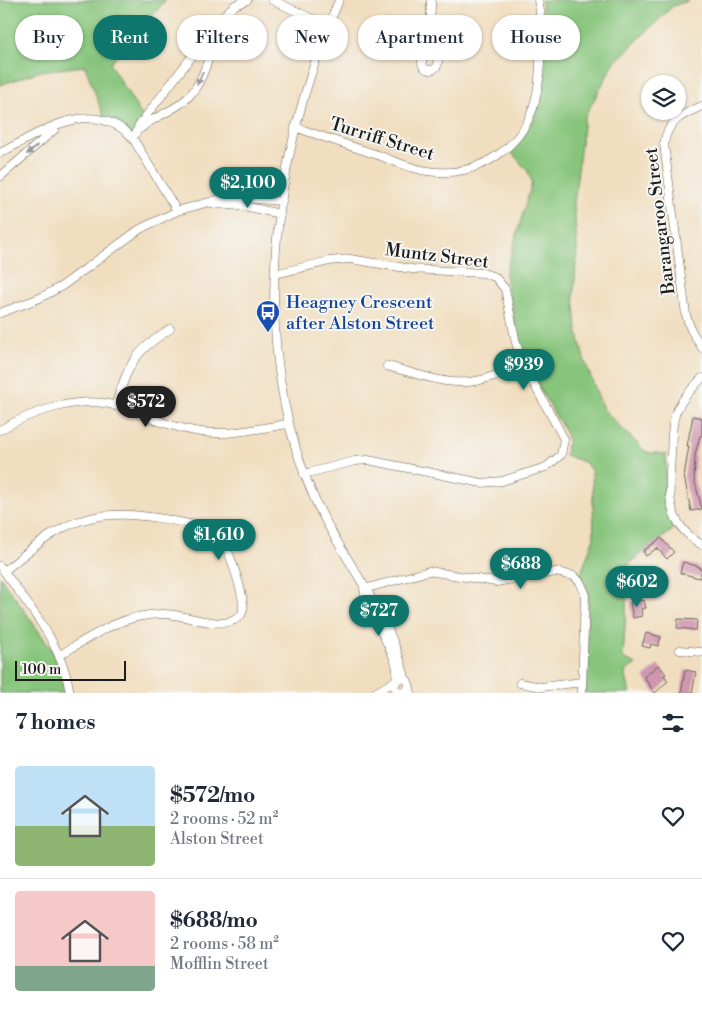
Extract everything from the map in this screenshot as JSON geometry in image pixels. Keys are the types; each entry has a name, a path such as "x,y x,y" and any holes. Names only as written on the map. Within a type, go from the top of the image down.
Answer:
{"street":[{"path":"224,15 235,5 247,0"},
{"path":"272,0 304,15"},
{"path":"333,15 339,0"},
{"path":"431,0 431,15"},
{"name":"Turriff Street","path":"295,127 429,172 456,172 488,162 520,135 535,103 538,87 540,10 538,0"},
{"path":"134,134 189,60"},
{"path":"134,134 151,120 182,103 192,94 201,78 207,60"},
{"path":"316,60 295,127 280,214 275,274 278,357 288,424 304,474 319,508 364,588 397,657 408,685 405,692 399,693 395,688 397,657"},
{"name":"Barangaroo Street","path":"702,106 676,119 669,126 664,144 686,315 691,330 702,348"},
{"path":"0,153 62,122 82,118 97,118 116,124 134,134 177,211"},
{"path":"0,177 62,122"},
{"path":"0,314 55,290 140,229 177,211 227,197 282,201"},
{"path":"211,203 255,208 280,214"},
{"name":"Muntz Street","path":"275,274 329,261 350,259 412,270 491,275 501,282 505,289 516,344 523,364 564,439 561,455 546,467 502,480 482,483 368,460 349,462 304,474"},
{"path":"115,406 132,362 149,342 170,329"},
{"path":"387,366 454,382 468,382 488,378 523,364"},
{"path":"702,378 687,393 676,412 673,425 669,492 672,512 679,524 693,540 702,545"},
{"path":"0,430 12,423 73,403 94,402 115,406 185,429 201,432 226,432 288,424"},
{"path":"60,654 112,624 147,615 182,615 220,623 234,621 242,615 245,603 224,538 210,528 137,514 110,514 92,517 57,531 2,569 48,633 60,654 70,693"},
{"path":"364,588 429,571 496,582 556,572 574,576 580,582 585,593 582,693"},
{"path":"680,650 702,652"},
{"path":"396,680 408,685"},
{"path":"375,693 396,680"},
{"path":"520,683 541,687 582,682"}],"green space":[{"path":"0,0 166,0 153,15 93,15 93,60 114,60 110,64 144,119 132,137 105,120 85,66 41,71 0,85"},
{"path":"541,0 690,0 673,6 614,63 584,118 574,203 577,248 574,296 577,329 584,359 603,409 646,452 666,454 665,498 674,529 629,563 623,658 636,664 625,672 630,693 586,693 588,591 580,576 594,537 592,472 586,463 565,455 568,441 565,431 542,393 518,338 505,275 532,182 527,170 510,151 528,127 533,116 540,92 543,60 580,60 580,15 543,15"},
{"path":"0,576 54,653 65,693 0,693"}],"building":[{"path":"693,416 702,418 702,436 700,436 695,455 694,479 702,509 691,511 684,476"},
{"path":"661,538 674,552 667,559 657,548 646,556 643,551"},
{"path":"683,562 700,567 699,569 702,570 700,578 680,573"},
{"path":"658,572 664,573 662,581 665,582 664,589 630,583 632,573 656,578"},
{"path":"644,600 646,608 641,609 642,616 633,618 630,602"},
{"path":"678,619 697,620 696,630 677,628"},
{"path":"646,633 661,637 658,646 651,644 650,648 642,646"},
{"path":"658,665 666,674 664,675 668,681 655,693 644,677"},
{"path":"685,670 696,672 692,693 681,693"}],"place":[{"name":"Heagney Crescent after Alston Street","path":"268,333"}]}
